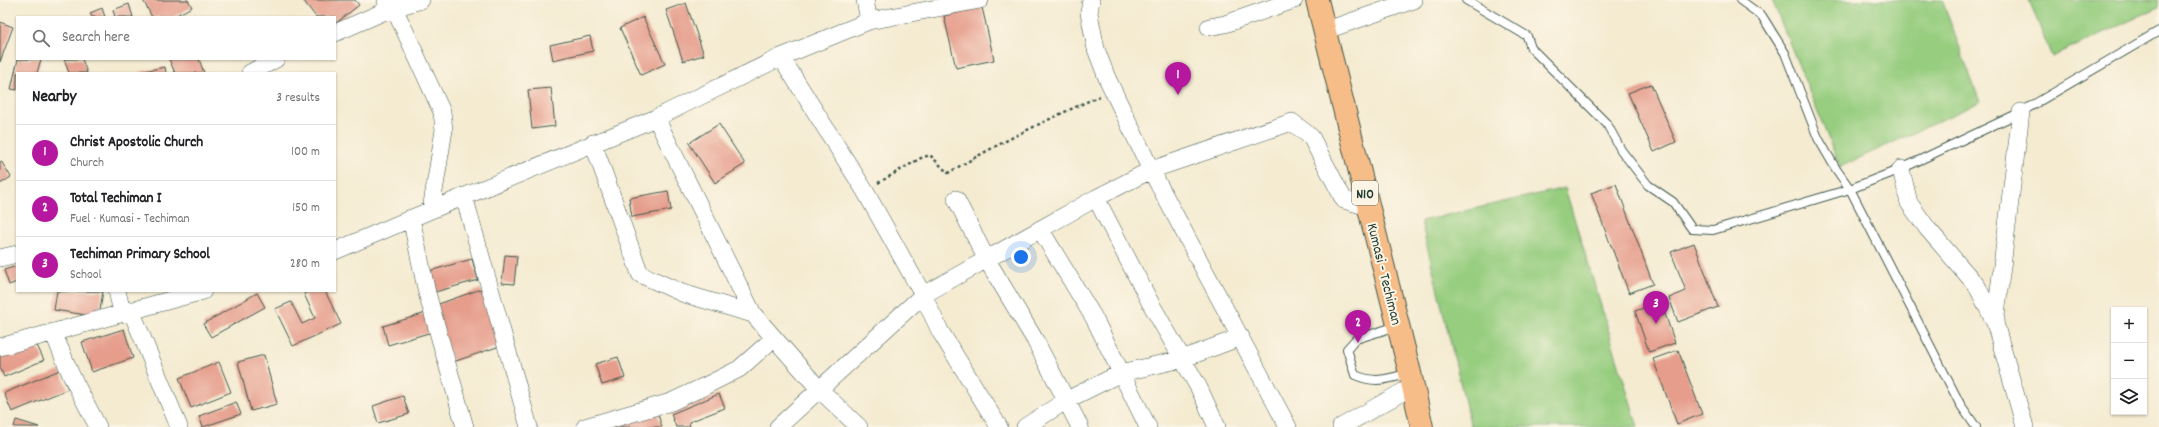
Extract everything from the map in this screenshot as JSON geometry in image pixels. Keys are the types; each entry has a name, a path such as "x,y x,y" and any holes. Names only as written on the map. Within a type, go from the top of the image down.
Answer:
{"highway":[{"name":"Kumasi - Techiman","path":"1317,0 1412,379"},
{"name":"N10","path":"1412,379 1422,427"},
{"name":"N10","path":"1412,379 1429,427"}],"street":[{"path":"336,32 388,4 421,0"},
{"path":"865,0 869,21"},
{"path":"336,251 464,196 656,118 780,57 869,21 980,0"},
{"path":"1091,0 1090,13 1096,49 1113,91 1151,170 1288,427"},
{"path":"1209,27 1224,24 1294,0"},
{"path":"1324,31 1414,0"},
{"path":"388,4 398,17 442,112 444,130 431,210"},
{"path":"780,57 865,191 923,295 940,331 999,427"},
{"path":"252,72 274,60"},
{"path":"1995,323 2021,112"},
{"path":"656,118 753,314 820,390 859,427"},
{"path":"778,427 923,295 1096,198 1151,170 1292,122 1311,137 1344,200 1369,207"},
{"path":"593,143 640,274 682,293 753,314"},
{"path":"1901,169 1909,203 1927,228 1977,286 1995,323 2025,427"},
{"path":"464,196 529,427"},
{"path":"1096,198 1151,304 1218,427"},
{"path":"956,199 987,260 1035,340 1080,427"},
{"path":"411,218 427,293 465,427"},
{"path":"1040,229 1094,318 1148,427"},
{"path":"0,258 16,254"},
{"path":"117,292 179,427"},
{"path":"0,347 199,292"},
{"path":"53,332 71,375 98,427"},
{"path":"1025,427 1067,400 1121,373 1182,359 1241,337"},
{"path":"586,427 671,402 706,386 739,369 774,338"},
{"path":"1341,427 1412,379"}],"lane":[{"path":"1466,0 1527,36 1531,48 1606,124 1621,150 1648,185 1673,202 1692,229 1712,230 1850,189 1901,169 2021,112 2159,31"},
{"path":"1740,0 1762,16 1785,53 1818,138 1836,169 1850,189 1960,404 1976,427"},
{"path":"1398,326 1356,339 1347,349 1355,375 1364,379 1412,379"}],"path":[{"path":"865,191 921,158 930,155 948,173 985,151 1053,117 1113,91"}],"green space":[{"path":"1772,0 1942,0 1980,102 1840,167"},
{"path":"2029,0 2159,0 2159,7 2052,57"},
{"path":"1565,188 1638,427 1471,427 1421,221"}],"building":[{"path":"143,0 188,0 192,7 175,16 151,16"},
{"path":"303,0 355,0 359,5 336,23 336,16 315,16"},
{"path":"686,3 704,55 683,61 666,10"},
{"path":"129,4 133,16 115,16 113,10"},
{"path":"982,7 994,60 956,68 944,16"},
{"path":"102,8 105,16 92,16 90,13"},
{"path":"643,17 665,64 641,75 620,28"},
{"path":"0,22 13,27 0,62"},
{"path":"590,36 593,51 553,60 550,45"},
{"path":"18,60 41,60 37,72 16,72 16,90 11,89"},
{"path":"64,60 82,60 87,72 69,72"},
{"path":"169,60 199,60 204,72 175,72"},
{"path":"165,67 166,72 139,72"},
{"path":"1651,84 1676,142 1654,152 1628,93"},
{"path":"551,88 555,126 532,129 528,90"},
{"path":"719,124 745,164 715,183 689,143"},
{"path":"1,161 11,177 0,184 0,162"},
{"path":"1616,184 1653,284 1629,293 1591,193"},
{"path":"668,191 671,210 632,217 629,198"},
{"path":"1694,243 1718,307 1678,322 1669,298 1686,291 1671,252"},
{"path":"505,255 517,256 514,284 502,283"},
{"path":"472,259 478,280 435,292 429,271"},
{"path":"16,266 16,282 9,285 4,270"},
{"path":"481,289 500,346 453,362 433,306"},
{"path":"57,292 103,292 99,317 54,310"},
{"path":"307,292 325,292 341,324 293,346 275,309 291,302 302,324 315,318 304,294"},
{"path":"257,293 265,307 211,337 203,324"},
{"path":"1661,302 1675,343 1649,352 1635,311"},
{"path":"426,313 432,332 388,345 383,326"},
{"path":"124,329 133,358 92,372 82,342"},
{"path":"35,341 44,360 4,377 0,367 0,356"},
{"path":"1678,350 1702,414 1677,424 1653,359"},
{"path":"264,355 277,404 251,411 238,362"},
{"path":"618,357 625,378 602,385 595,364"},
{"path":"219,362 231,392 191,408 179,378"},
{"path":"60,370 68,389 12,412 4,393"},
{"path":"719,394 725,408 689,422 690,427 676,427 671,414"},
{"path":"403,396 409,414 378,423 373,406"},
{"path":"236,402 241,414 203,427 199,416"},
{"path":"656,408 662,427 608,427"},
{"path":"16,420 39,427 14,427"}],"place":[{"name":"Christ Apostolic Church","path":"1178,95"},
{"name":"Techiman Primary School","path":"1656,324"},
{"name":"Total Techiman I","path":"1358,343"}]}
